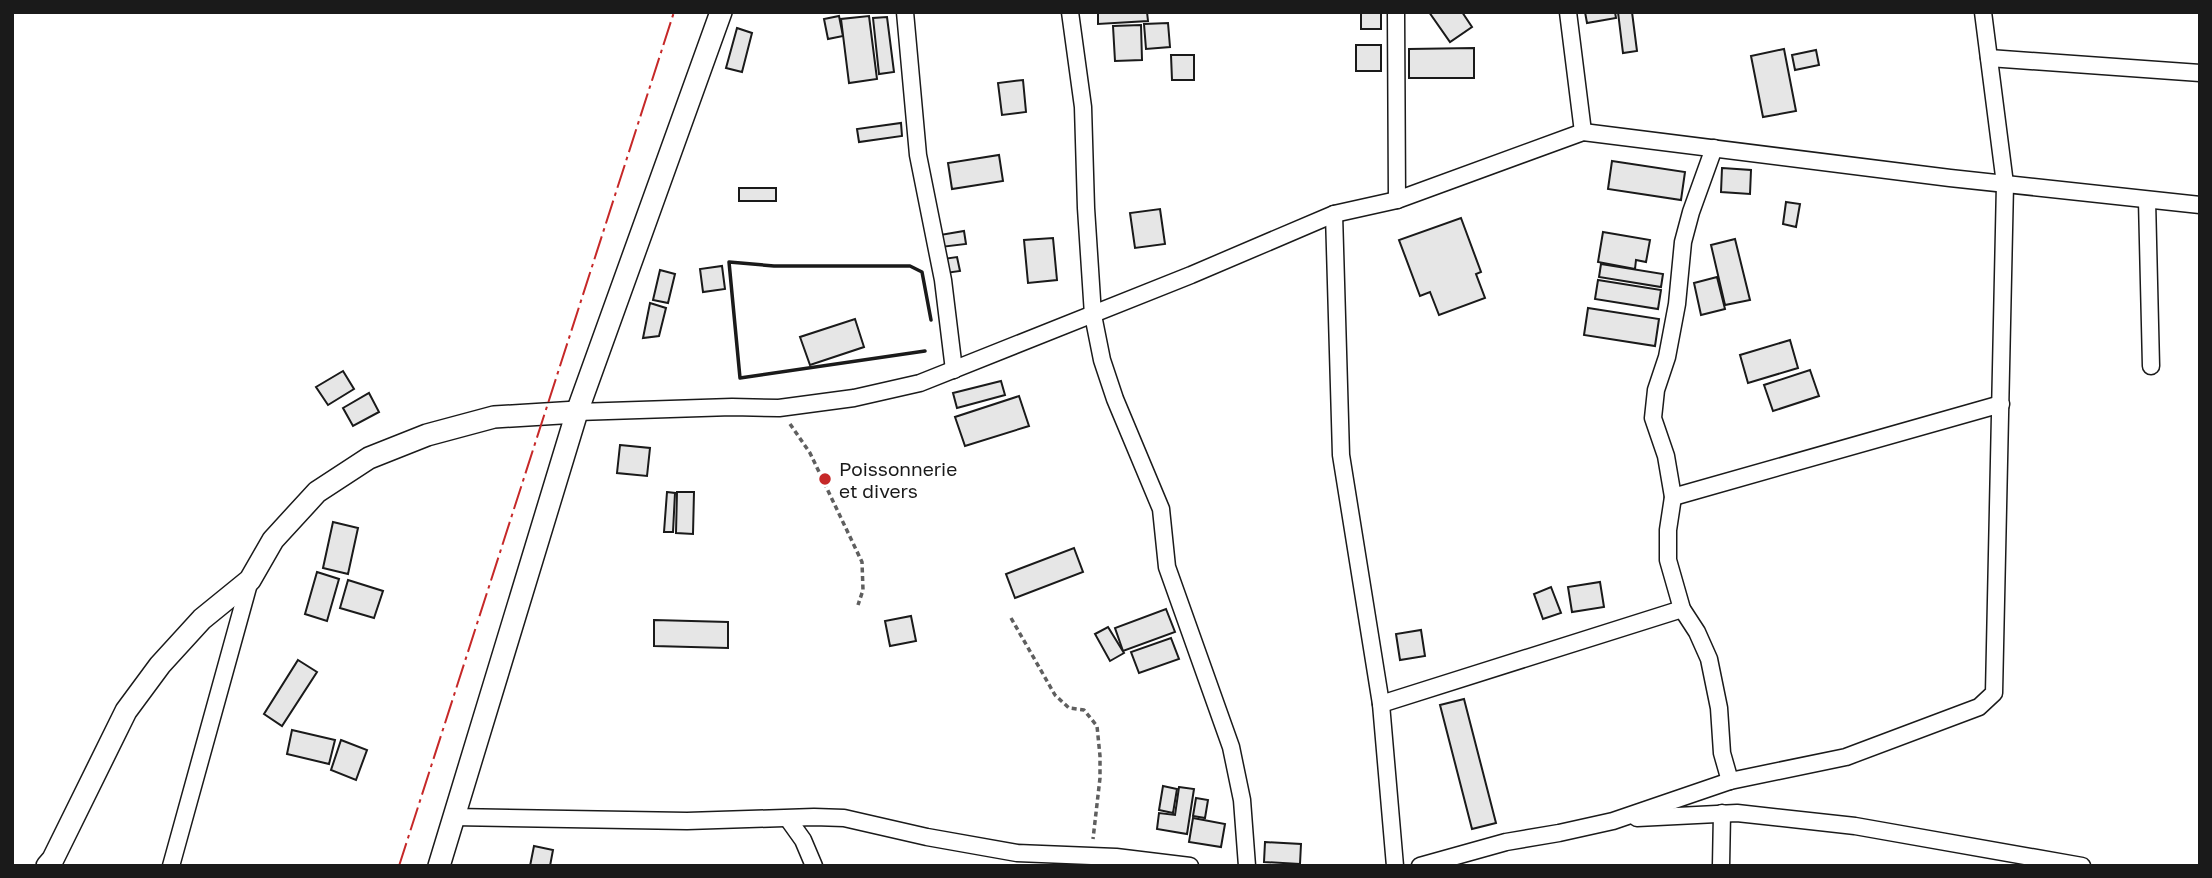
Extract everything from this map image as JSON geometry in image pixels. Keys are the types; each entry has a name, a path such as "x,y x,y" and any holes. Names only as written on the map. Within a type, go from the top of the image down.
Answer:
{"street":[{"path":"439,866 577,411 721,12"},
{"path":"905,12 918,155 943,280 954,370"},
{"path":"1070,12 1083,107 1093,314 1102,360 1161,509 1167,567 1231,747 1242,800 1247,866"},
{"path":"1396,12 1397,200"},
{"path":"1568,12 1583,132"},
{"path":"1420,866 1475,859 1506,842 1613,821 1730,781 1846,757 1979,707 1994,693 2005,184 1983,12"},
{"path":"1989,58 2200,74"},
{"path":"171,866 250,580 272,540 317,492 369,458 427,435 494,417 577,411 779,408 854,398 919,383 1334,214 1397,200 1583,132 2200,205"},
{"path":"1714,148 1683,242 1677,304 1667,357 1656,390 1653,418 1666,456 1673,497 1668,530 1668,560 1682,609 1697,632 1709,659 1719,708 1722,753 1730,781"},
{"path":"2147,200 2151,366"},
{"path":"1334,214 1341,455 1381,704 1395,866"},
{"path":"1673,497 2001,404"},
{"path":"47,866 53,859 126,711 160,665 202,619 250,580"},
{"path":"1381,704 1682,609"},
{"path":"1721,866 1722,813"},
{"path":"1613,821 1737,813 1855,826 2082,866"},
{"path":"453,817 622,821 844,818 986,849 1190,866"},
{"path":"788,819 803,840 814,866"}],"path":[{"path":"779,408 810,453 862,562 863,590 858,605"},
{"path":"1011,618 1055,695 1069,708 1084,710 1097,726 1100,778 1093,836 1094,856"}],"building":[{"path":"1098,12 1147,12 1148,21 1098,24"},
{"path":"1361,12 1381,12 1381,29 1361,29"},
{"path":"1429,12 1462,12 1472,27 1450,42"},
{"path":"1585,12 1615,12 1616,18 1587,23"},
{"path":"1618,12 1632,12 1637,51 1623,53"},
{"path":"839,16 843,36 828,39 824,19"},
{"path":"869,16 877,79 849,83 841,19"},
{"path":"887,17 894,72 879,74 873,18"},
{"path":"1168,23 1170,47 1146,49 1144,24"},
{"path":"1141,25 1142,60 1115,61 1113,26"},
{"path":"737,28 752,33 742,72 726,68"},
{"path":"1356,45 1381,45 1381,71 1356,71"},
{"path":"1474,48 1474,78 1409,78 1409,49"},
{"path":"1784,49 1796,111 1763,117 1751,56"},
{"path":"1816,50 1819,65 1795,70 1792,55"},
{"path":"1171,55 1194,55 1194,80 1172,80"},
{"path":"1023,80 1026,112 1002,115 998,83"},
{"path":"901,123 902,136 859,142 857,129"},
{"path":"999,155 1003,181 952,189 948,163"},
{"path":"1612,161 1685,172 1681,200 1608,189"},
{"path":"1722,168 1751,170 1750,194 1721,192"},
{"path":"739,188 776,188 776,201 739,201"},
{"path":"1786,202 1800,204 1796,227 1783,224"},
{"path":"1160,209 1165,244 1135,248 1130,213"},
{"path":"1461,218 1481,272 1476,274 1485,298 1439,315 1430,292 1420,296 1399,240"},
{"path":"964,231 966,244 941,247 940,235"},
{"path":"1603,232 1650,240 1646,262 1636,260 1635,269 1598,262"},
{"path":"1053,238 1057,280 1028,283 1024,240"},
{"path":"1735,239 1750,300 1725,305 1711,245"},
{"path":"957,257 960,271 946,273 943,259"},
{"path":"1601,264 1663,274 1661,287 1599,277"},
{"path":"722,266 725,289 703,292 700,269"},
{"path":"660,270 675,274 668,303 653,300"},
{"path":"1717,277 1725,309 1701,315 1694,283"},
{"path":"1598,280 1661,290 1658,309 1595,299"},
{"path":"650,303 666,308 659,336 643,338"},
{"path":"1588,308 1659,319 1655,346 1584,335"},
{"path":"855,319 864,347 810,365 800,337"},
{"path":"1790,340 1798,368 1748,383 1740,355"},
{"path":"1810,370 1819,396 1773,411 1764,385"},
{"path":"343,371 354,389 328,405 316,387"},
{"path":"1001,381 1005,395 957,408 953,393"},
{"path":"369,393 379,412 353,426 343,408"},
{"path":"1019,396 1029,426 965,446 955,417"},
{"path":"620,445 650,448 647,476 617,473"},
{"path":"667,492 675,493 673,532 664,532"},
{"path":"677,492 694,492 693,534 676,533"},
{"path":"333,522 358,528 348,574 323,568"},
{"path":"1074,548 1083,572 1015,598 1006,574"},
{"path":"317,572 339,579 327,621 305,614"},
{"path":"348,580 383,591 374,618 340,608"},
{"path":"1600,582 1604,607 1572,612 1568,587"},
{"path":"1551,587 1561,613 1543,619 1534,594"},
{"path":"1166,609 1175,632 1123,651 1115,628"},
{"path":"911,616 916,641 890,646 885,621"},
{"path":"654,620 728,622 728,648 654,646"},
{"path":"1108,627 1124,653 1110,661 1095,634"},
{"path":"1421,630 1425,656 1400,660 1396,634"},
{"path":"1171,638 1179,659 1139,673 1131,652"},
{"path":"298,660 317,672 282,726 264,714"},
{"path":"1464,699 1496,823 1472,829 1440,705"},
{"path":"292,730 335,740 329,764 287,754"},
{"path":"341,740 367,750 356,780 331,770"},
{"path":"1163,786 1177,789 1173,813 1159,810"},
{"path":"1179,787 1194,789 1187,834 1157,829 1159,813 1175,815"},
{"path":"1196,798 1208,800 1205,818 1193,816"},
{"path":"1193,818 1225,824 1221,847 1189,842"},
{"path":"1265,842 1301,844 1300,864 1264,862"},
{"path":"534,846 553,850 550,866 530,866"}],"wall":[{"path":"925,351 740,378 729,262 774,266 910,266 922,272 931,320"}],"power":[{"path":"399,866 674,12"}],"place":[{"name":"Poissonnerie et divers","path":"825,479"}]}
